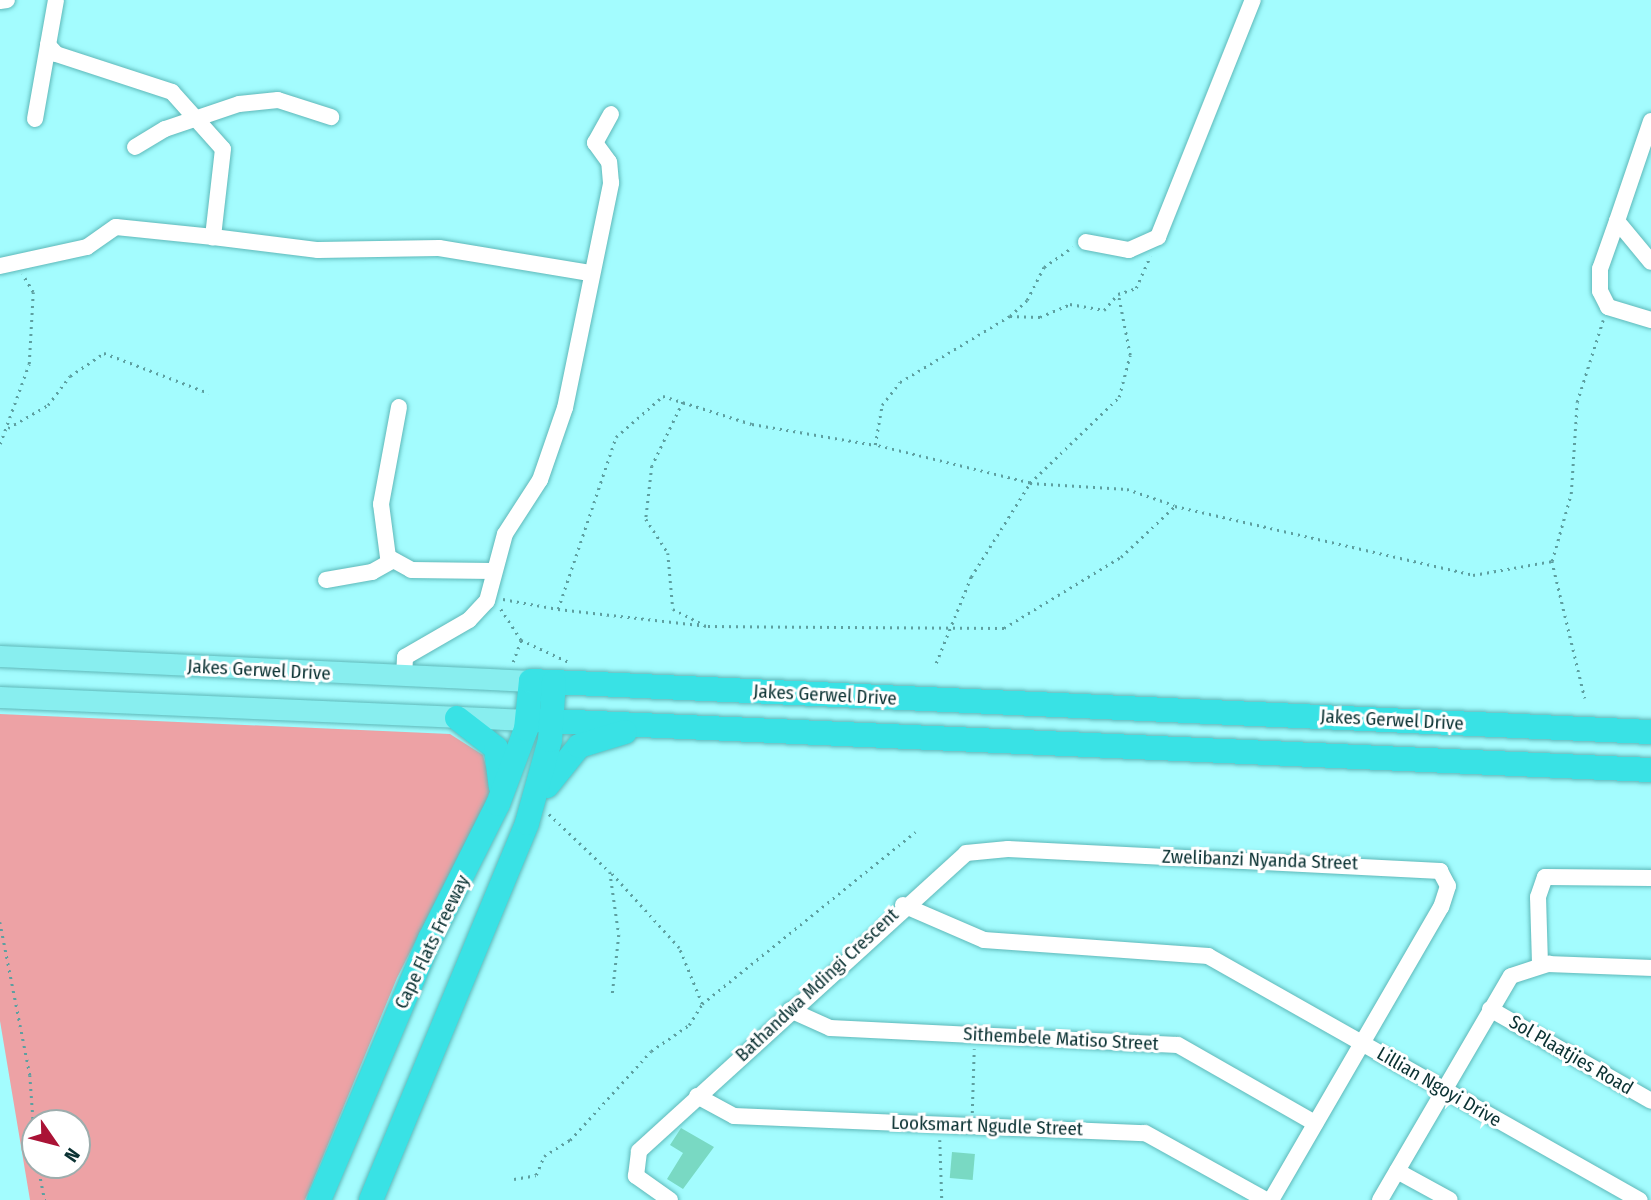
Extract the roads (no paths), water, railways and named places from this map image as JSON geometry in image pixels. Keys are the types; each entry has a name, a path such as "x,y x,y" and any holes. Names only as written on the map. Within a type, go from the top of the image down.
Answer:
{"highway":[{"name":"Cape Flats Freeway","path":"371,1200 527,823 540,720 552,676"},
{"name":"Jakes Gerwel Drive","path":"552,676 1651,732"},
{"path":"457,718 496,748 502,769 498,804"},
{"name":"Cape Flats Freeway","path":"319,1200 426,949 540,720"},
{"name":"Jakes Gerwel Drive","path":"540,720 1651,771"},
{"path":"527,823 573,750 646,725"}],"main road":[{"name":"Jakes Gerwel Drive","path":"0,656 404,677 552,676"},
{"name":"Jakes Gerwel Drive","path":"0,697 540,720"}],"street":[{"path":"0,1 7,0"},
{"path":"35,119 56,0"},
{"path":"1086,243 1129,250 1158,237 1253,0"},
{"path":"48,45 73,62 161,87 195,117 224,156 213,237"},
{"path":"135,147 195,117 278,100 331,117"},
{"path":"404,677 405,656 481,608 505,534 540,480 557,431 612,173 595,143 611,114"},
{"path":"1651,121 1600,269 1608,307 1651,320"},
{"path":"1616,221 1651,262"},
{"path":"8,266 87,247 116,227 318,250 439,248 590,273"},
{"path":"392,561 381,504 399,408"},
{"path":"392,561 411,569 494,571"},
{"path":"326,580 372,572 392,561"},
{"name":"Zwelibanzi Nyanda Street","path":"903,905 952,862 981,848 1440,871 1447,895 1361,1042"},
{"path":"1540,964 1538,897 1545,877 1651,878"},
{"name":"Bathandwa Mdingi Crescent","path":"670,1200 636,1176 635,1159 697,1096 903,905 984,940 1208,956 1361,1042"},
{"path":"1380,1200 1511,976 1540,964 1651,968"},
{"name":"Sol Plaatjies Road","path":"1490,1009 1651,1101"},
{"name":"Sithembele Matiso Street","path":"790,1010 830,1028 1178,1045 1315,1123"},
{"name":"Lillian Ngoyi Drive","path":"1268,1200 1361,1042 1640,1200"},
{"name":"Looksmart Ngudle Street","path":"697,1096 734,1116 1146,1133 1268,1200"},
{"path":"1398,1171 1450,1200"}]}
